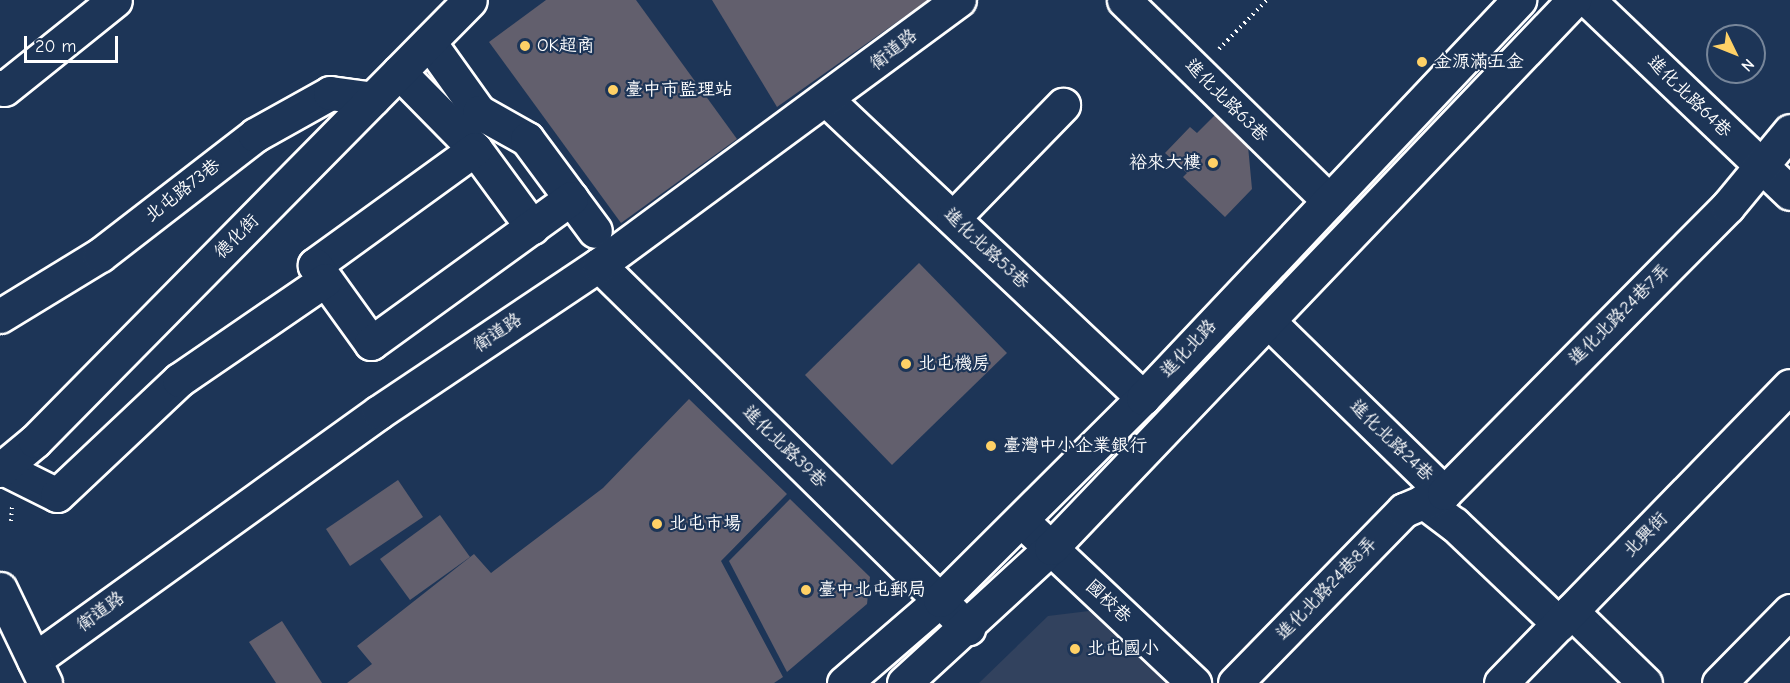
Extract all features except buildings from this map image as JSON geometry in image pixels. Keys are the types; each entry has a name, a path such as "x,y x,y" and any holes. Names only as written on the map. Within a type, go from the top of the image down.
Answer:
{"street":[{"path":"0,87 4,89 115,0"},
{"name":"衛道路","path":"44,675 379,412 599,266 828,100 959,0"},
{"name":"進化北路63巷","path":"1124,0 1329,201"},
{"name":"進化北路","path":"844,683 940,600 1143,398 1519,0"},
{"name":"進化北路","path":"904,683 968,628 1051,548 1574,0"},
{"name":"進化北路64巷","path":"1588,0 1790,193"},
{"name":"德化街","path":"1,469 35,441 373,99 429,42 461,3"},
{"path":"429,42 479,112 527,139 595,231"},
{"path":"399,72 475,149 532,226"},
{"name":"北屯路73巷","path":"0,316 100,255 255,135 330,93 373,99"},
{"name":"進化北路53巷","path":"828,100 1143,398"},
{"path":"953,218 1064,105"},
{"name":"進化北路24巷7弄","path":"1434,497 1728,206 1759,164 1790,131"},
{"path":"475,149 315,265 370,344 571,198"},
{"name":"進化北路39巷","path":"599,266 968,628"},
{"path":"1,469 57,495 179,380 325,280"},
{"name":"進化北路24巷","path":"1268,321 1434,497 1454,524 1645,683"},
{"name":"北興街","path":"1501,683 1790,386"},
{"name":"進化北路24巷8弄","path":"1235,683 1404,510 1434,497"},
{"name":"國校巷","path":"1021,520 1194,683"},
{"path":"0,589 44,675"},
{"path":"1719,683 1790,611"}],"path":[{"path":"1197,72 1267,0"}],"shaded area":[{"name":"北屯國小","path":"1097,610 1171,683 979,683 1048,616"}],"place":[{"name":"OK超商","path":"525,46"},
{"name":"金源滿五金","path":"1422,62"},
{"name":"臺中市監理站","path":"613,90"},
{"name":"裕來大樓","path":"1213,163"},
{"name":"北屯機房","path":"906,364"},
{"name":"臺灣中小企業銀行","path":"991,446"},
{"name":"北屯市場","path":"657,524"},
{"name":"臺中北屯郵局","path":"806,590"},
{"name":"北屯國小","path":"1075,649"}]}
